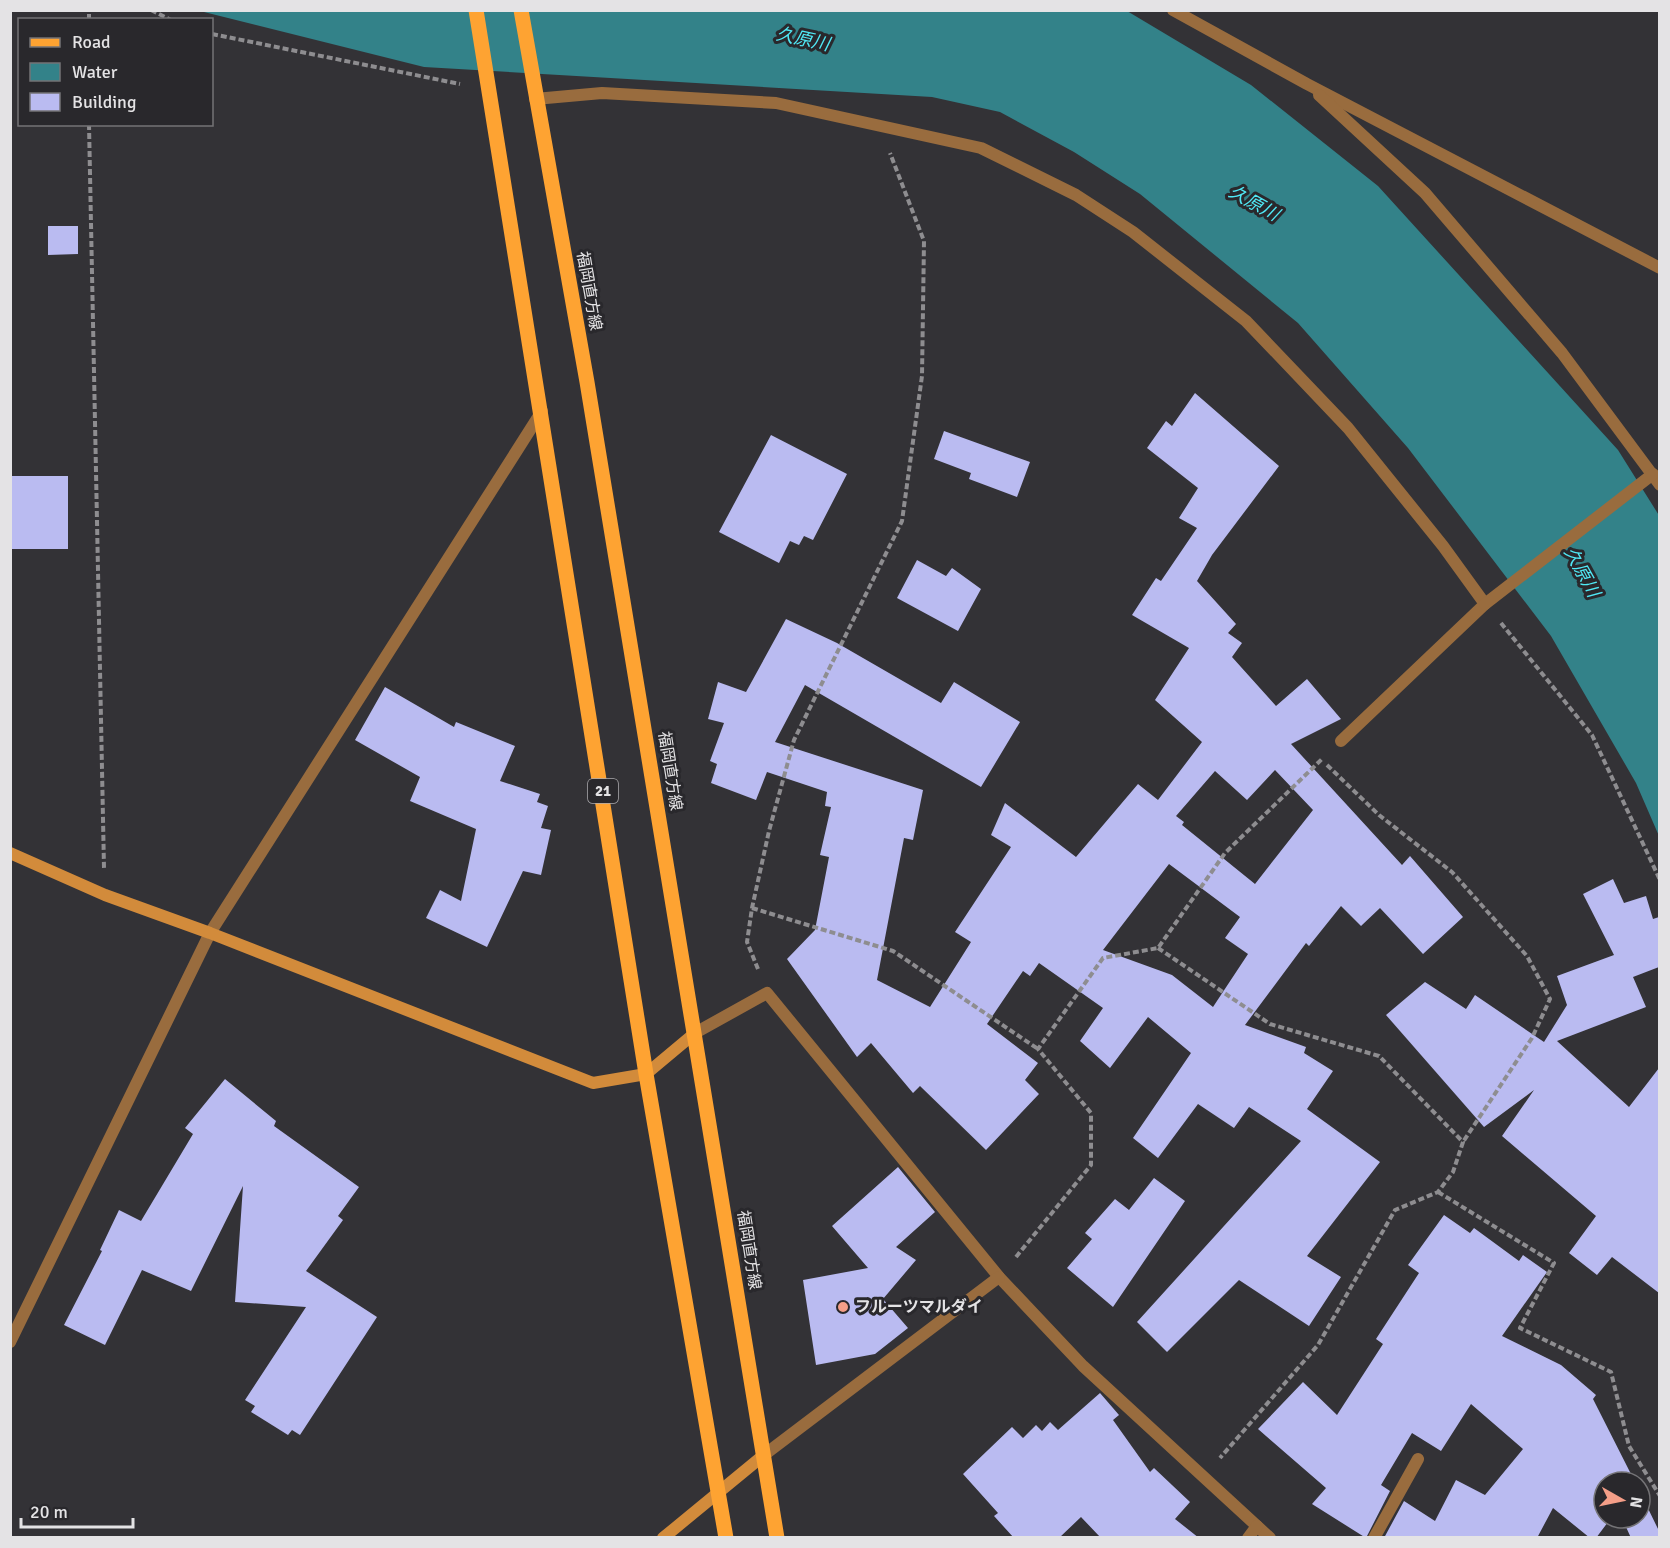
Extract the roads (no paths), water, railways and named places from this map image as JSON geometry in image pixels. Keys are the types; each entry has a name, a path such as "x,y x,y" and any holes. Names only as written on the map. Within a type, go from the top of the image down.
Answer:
{"main road":[{"name":"21","path":"476,10 542,411 646,1074 726,1538"},
{"name":"福岡直方線","path":"521,10 587,382 777,1538"}],"street":[{"path":"1173,10 1307,84 1659,268"},
{"path":"1307,84 1425,193 1562,353 1656,479 1485,604 1341,741"},
{"path":"534,92 602,93 776,103 981,148 1076,195 1133,232 1246,321 1348,428 1443,546 1485,604"},
{"path":"10,1342 210,933 542,411"},
{"path":"10,853 105,895 210,933 593,1083 646,1074 695,1033 767,993 999,1277 1083,1366 1270,1538"},
{"path":"663,1538 764,1455 999,1277"},
{"path":"1374,1538 1418,1459"},
{"path":"1248,1538 1257,1526"}],"water":[{"name":"久原川","path":"200,11 1127,11 1251,85 1378,186 1618,450 1660,517 1659,836 1636,783 1551,636 1408,448 1298,323 1140,194 1074,152 1000,112 932,97 424,67"}],"place":[{"name":"フルーツマルダイ","path":"843,1307"}]}
